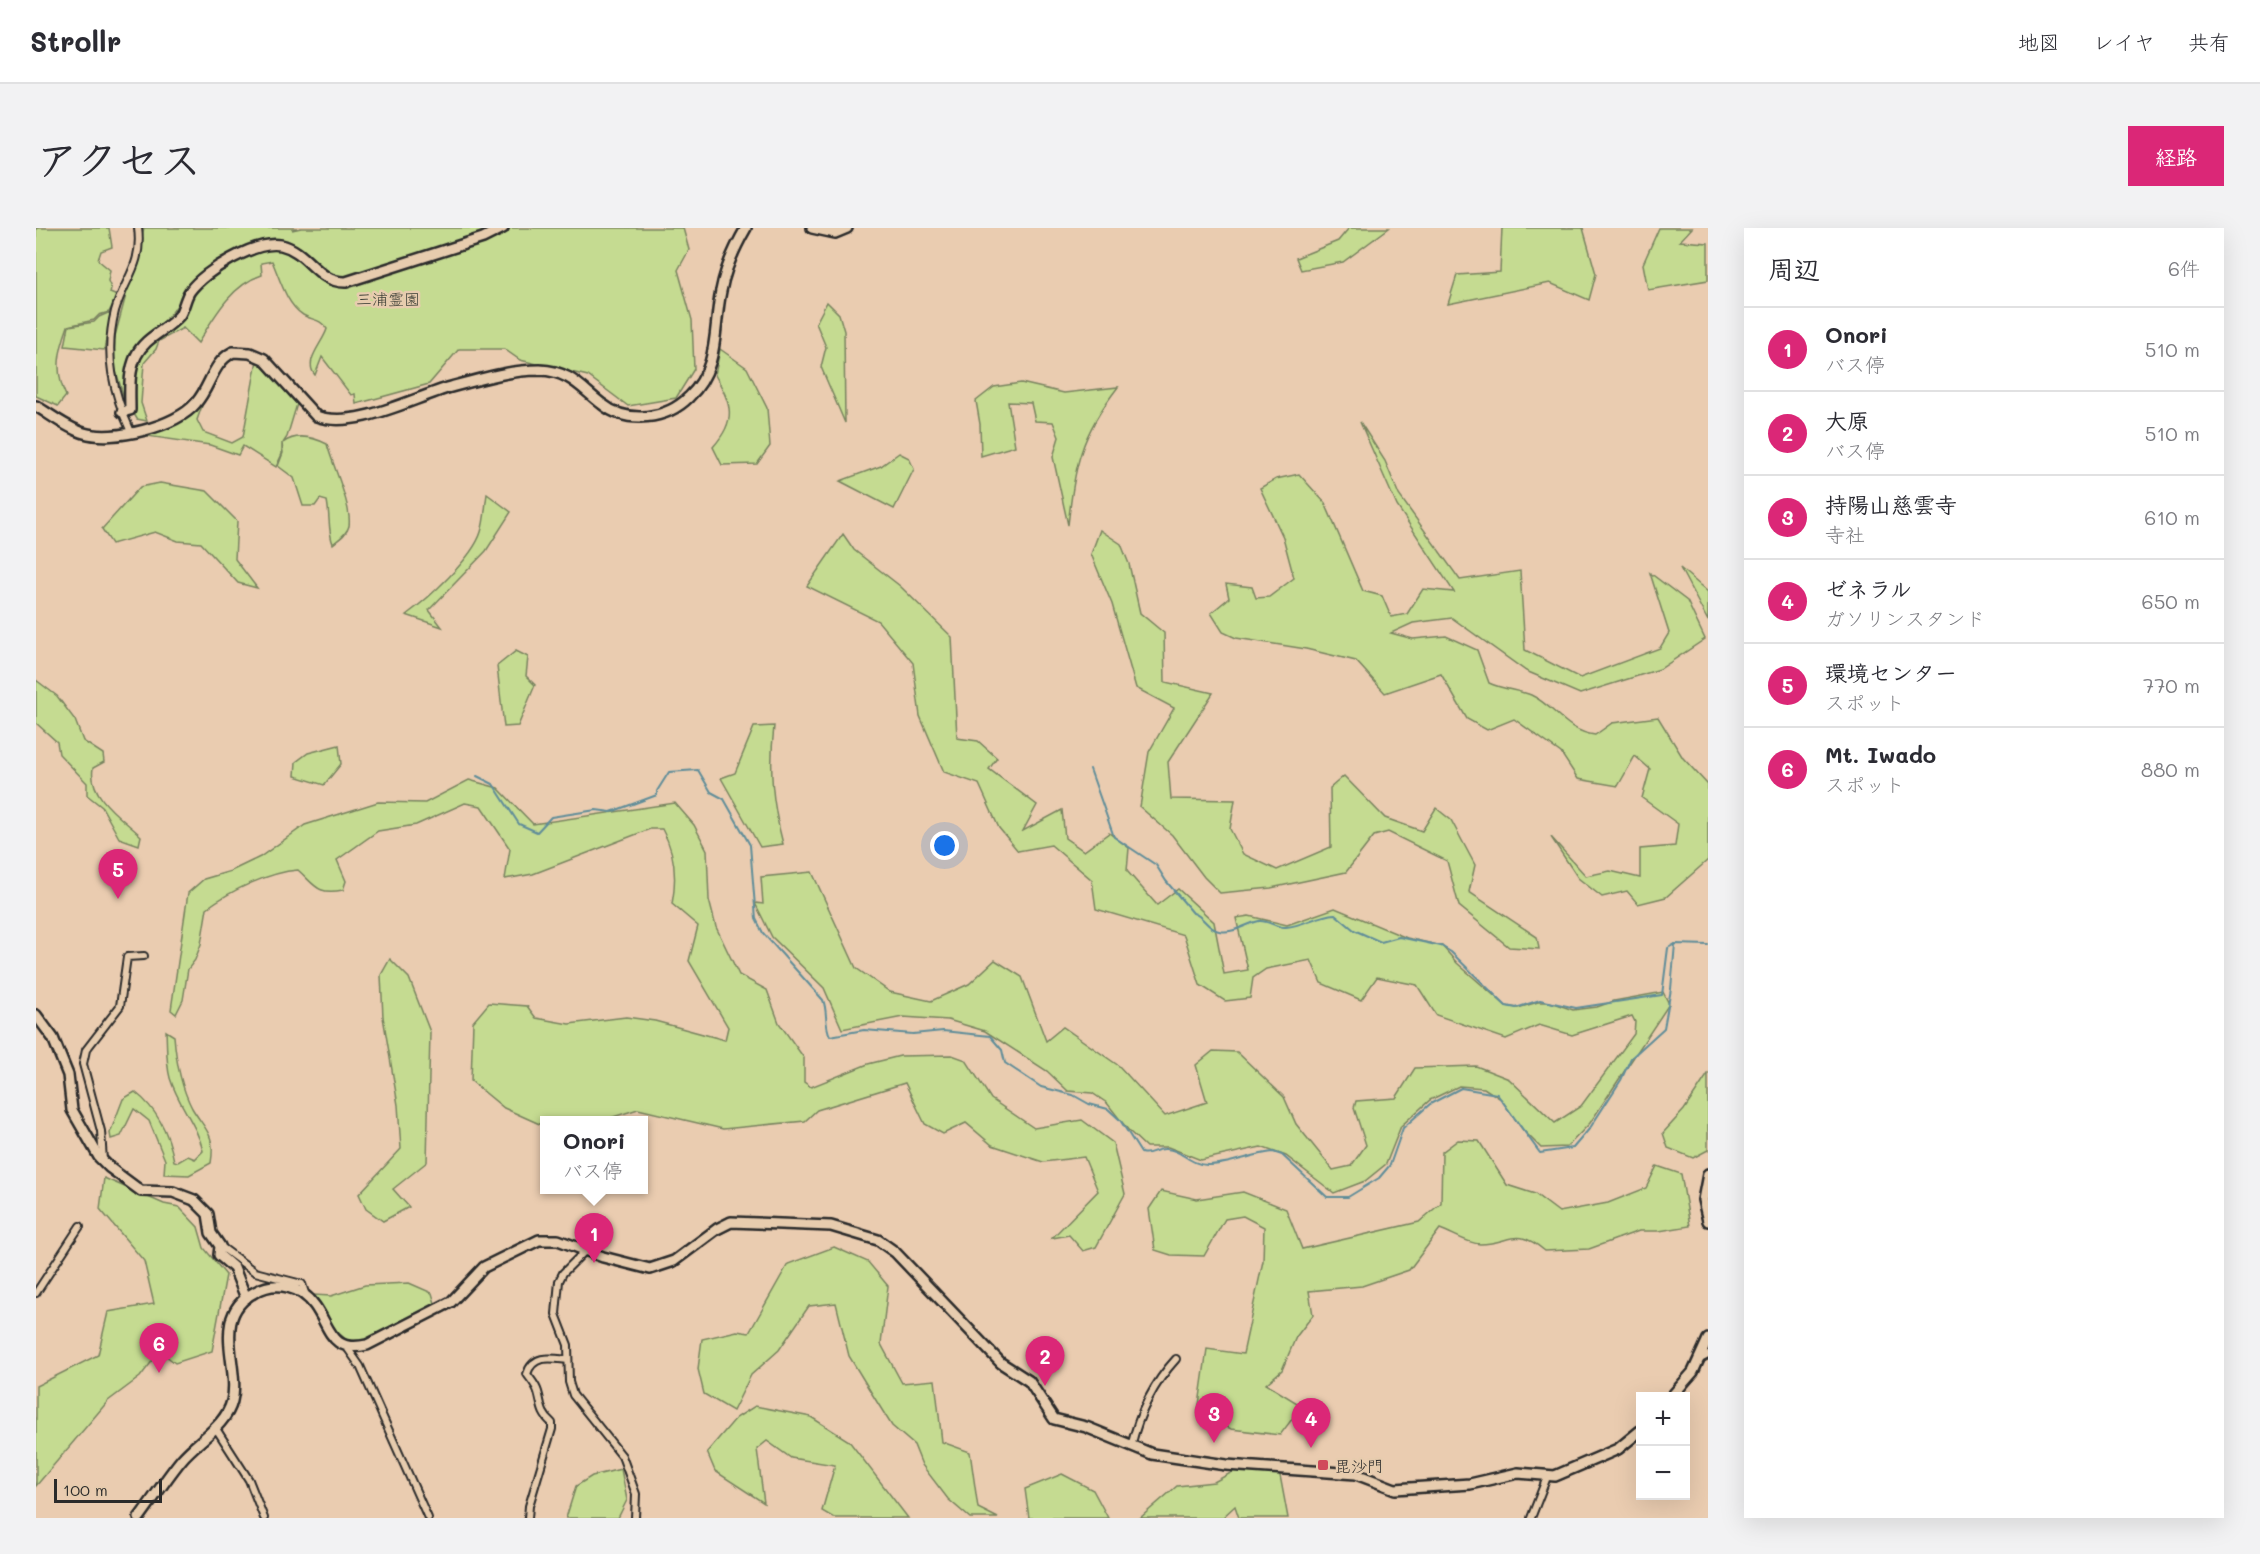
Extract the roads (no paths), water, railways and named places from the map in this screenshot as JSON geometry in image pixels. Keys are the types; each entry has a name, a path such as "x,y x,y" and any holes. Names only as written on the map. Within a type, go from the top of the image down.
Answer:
{"street":[{"path":"131,432 122,412 109,360 116,310 131,277 140,245 138,228"},
{"path":"122,412 130,410 130,372 137,354 155,333 179,316 190,292 198,282 251,248 266,244 282,245 294,251 331,281 346,282 483,238 503,228"},
{"path":"36,406 82,433 108,437 156,427 189,410 197,402 216,365 233,352 250,353 264,359 316,416 325,419 358,417 501,374 542,370 568,377 584,386 612,410 628,416 644,417 664,413 689,398 706,375 716,339 721,289 735,248 746,228"},
{"path":"812,228 835,233 847,228"},
{"path":"103,1162 101,1131 83,1064 86,1050 120,1006 127,957 144,956"},
{"path":"36,1015 45,1024 61,1055 68,1075 72,1110 103,1162 141,1191 173,1192 194,1200 207,1214 211,1233 220,1246 255,1272 302,1284 306,1296"},
{"path":"1708,1174 1702,1200 1708,1221"},
{"path":"140,1518 180,1461 226,1415 233,1400 234,1390 229,1333 236,1311 246,1298 258,1290 274,1286 291,1287 306,1296 315,1306 337,1342 346,1346 367,1345 443,1307 461,1294 484,1268 539,1240 558,1240 642,1268 657,1268 674,1261 725,1225 739,1222 823,1224 879,1240 895,1252 1001,1364 1029,1382 1054,1419 1086,1427 1152,1454 1226,1465 1356,1474 1395,1489 1470,1484 1518,1473 1555,1476 1603,1456 1630,1442 1636,1436"},
{"path":"36,1293 80,1226"},
{"path":"220,1246 219,1255 234,1268 246,1298"},
{"path":"586,1250 562,1273 559,1281 556,1314 568,1345 568,1382 578,1405 622,1456 636,1494 634,1518"},
{"path":"1676,1392 1704,1357 1708,1339"},
{"path":"346,1346 369,1384 428,1518"},
{"path":"528,1518 529,1506 552,1430 552,1423 541,1410 537,1389 527,1374 529,1366 546,1357 568,1360"},
{"path":"1131,1447 1138,1419 1159,1378 1176,1359"},
{"path":"215,1427 249,1480 264,1518"},
{"path":"1531,1518 1547,1477"}],"waterway":[{"path":"1090,769 1114,837 1156,865 1166,881 1193,913 1215,930 1224,932 1235,930 1259,921 1282,927 1292,926 1335,914 1354,930 1381,942 1399,937 1441,946 1451,952 1506,1006 1516,1008 1540,1000 1576,1008 1662,995 1668,948 1675,944 1708,945"},
{"path":"477,776 493,784 519,824 537,832 551,817 596,810 611,812 657,795 657,791 669,772 698,770 711,792 724,799 750,845 756,919 763,933 823,1000 830,1036 864,1030 913,1034 943,1031 990,1036 1002,1050 1005,1063 1041,1087 1073,1095 1089,1104 1108,1109 1120,1120 1141,1153 1147,1154 1161,1149 1170,1149 1195,1162 1207,1165 1273,1152 1282,1155 1327,1197 1348,1197 1379,1178 1390,1165 1403,1128 1430,1104 1461,1088 1497,1094 1540,1153 1573,1148 1590,1128 1621,1080 1631,1058 1664,1028 1671,989 1675,944"}],"place":[{"name":"環境センター","path":"118,899"},
{"name":"Onori","path":"594,1263"},
{"name":"Mt. Iwado","path":"159,1373"},
{"name":"大原","path":"1045,1386"},
{"name":"持陽山慈雲寺","path":"1214,1443"},
{"name":"ゼネラル","path":"1311,1448"},
{"name":"毘沙門","path":"1323,1465"}],"park label":[{"name":"三浦霊園","path":"388,298"}]}
